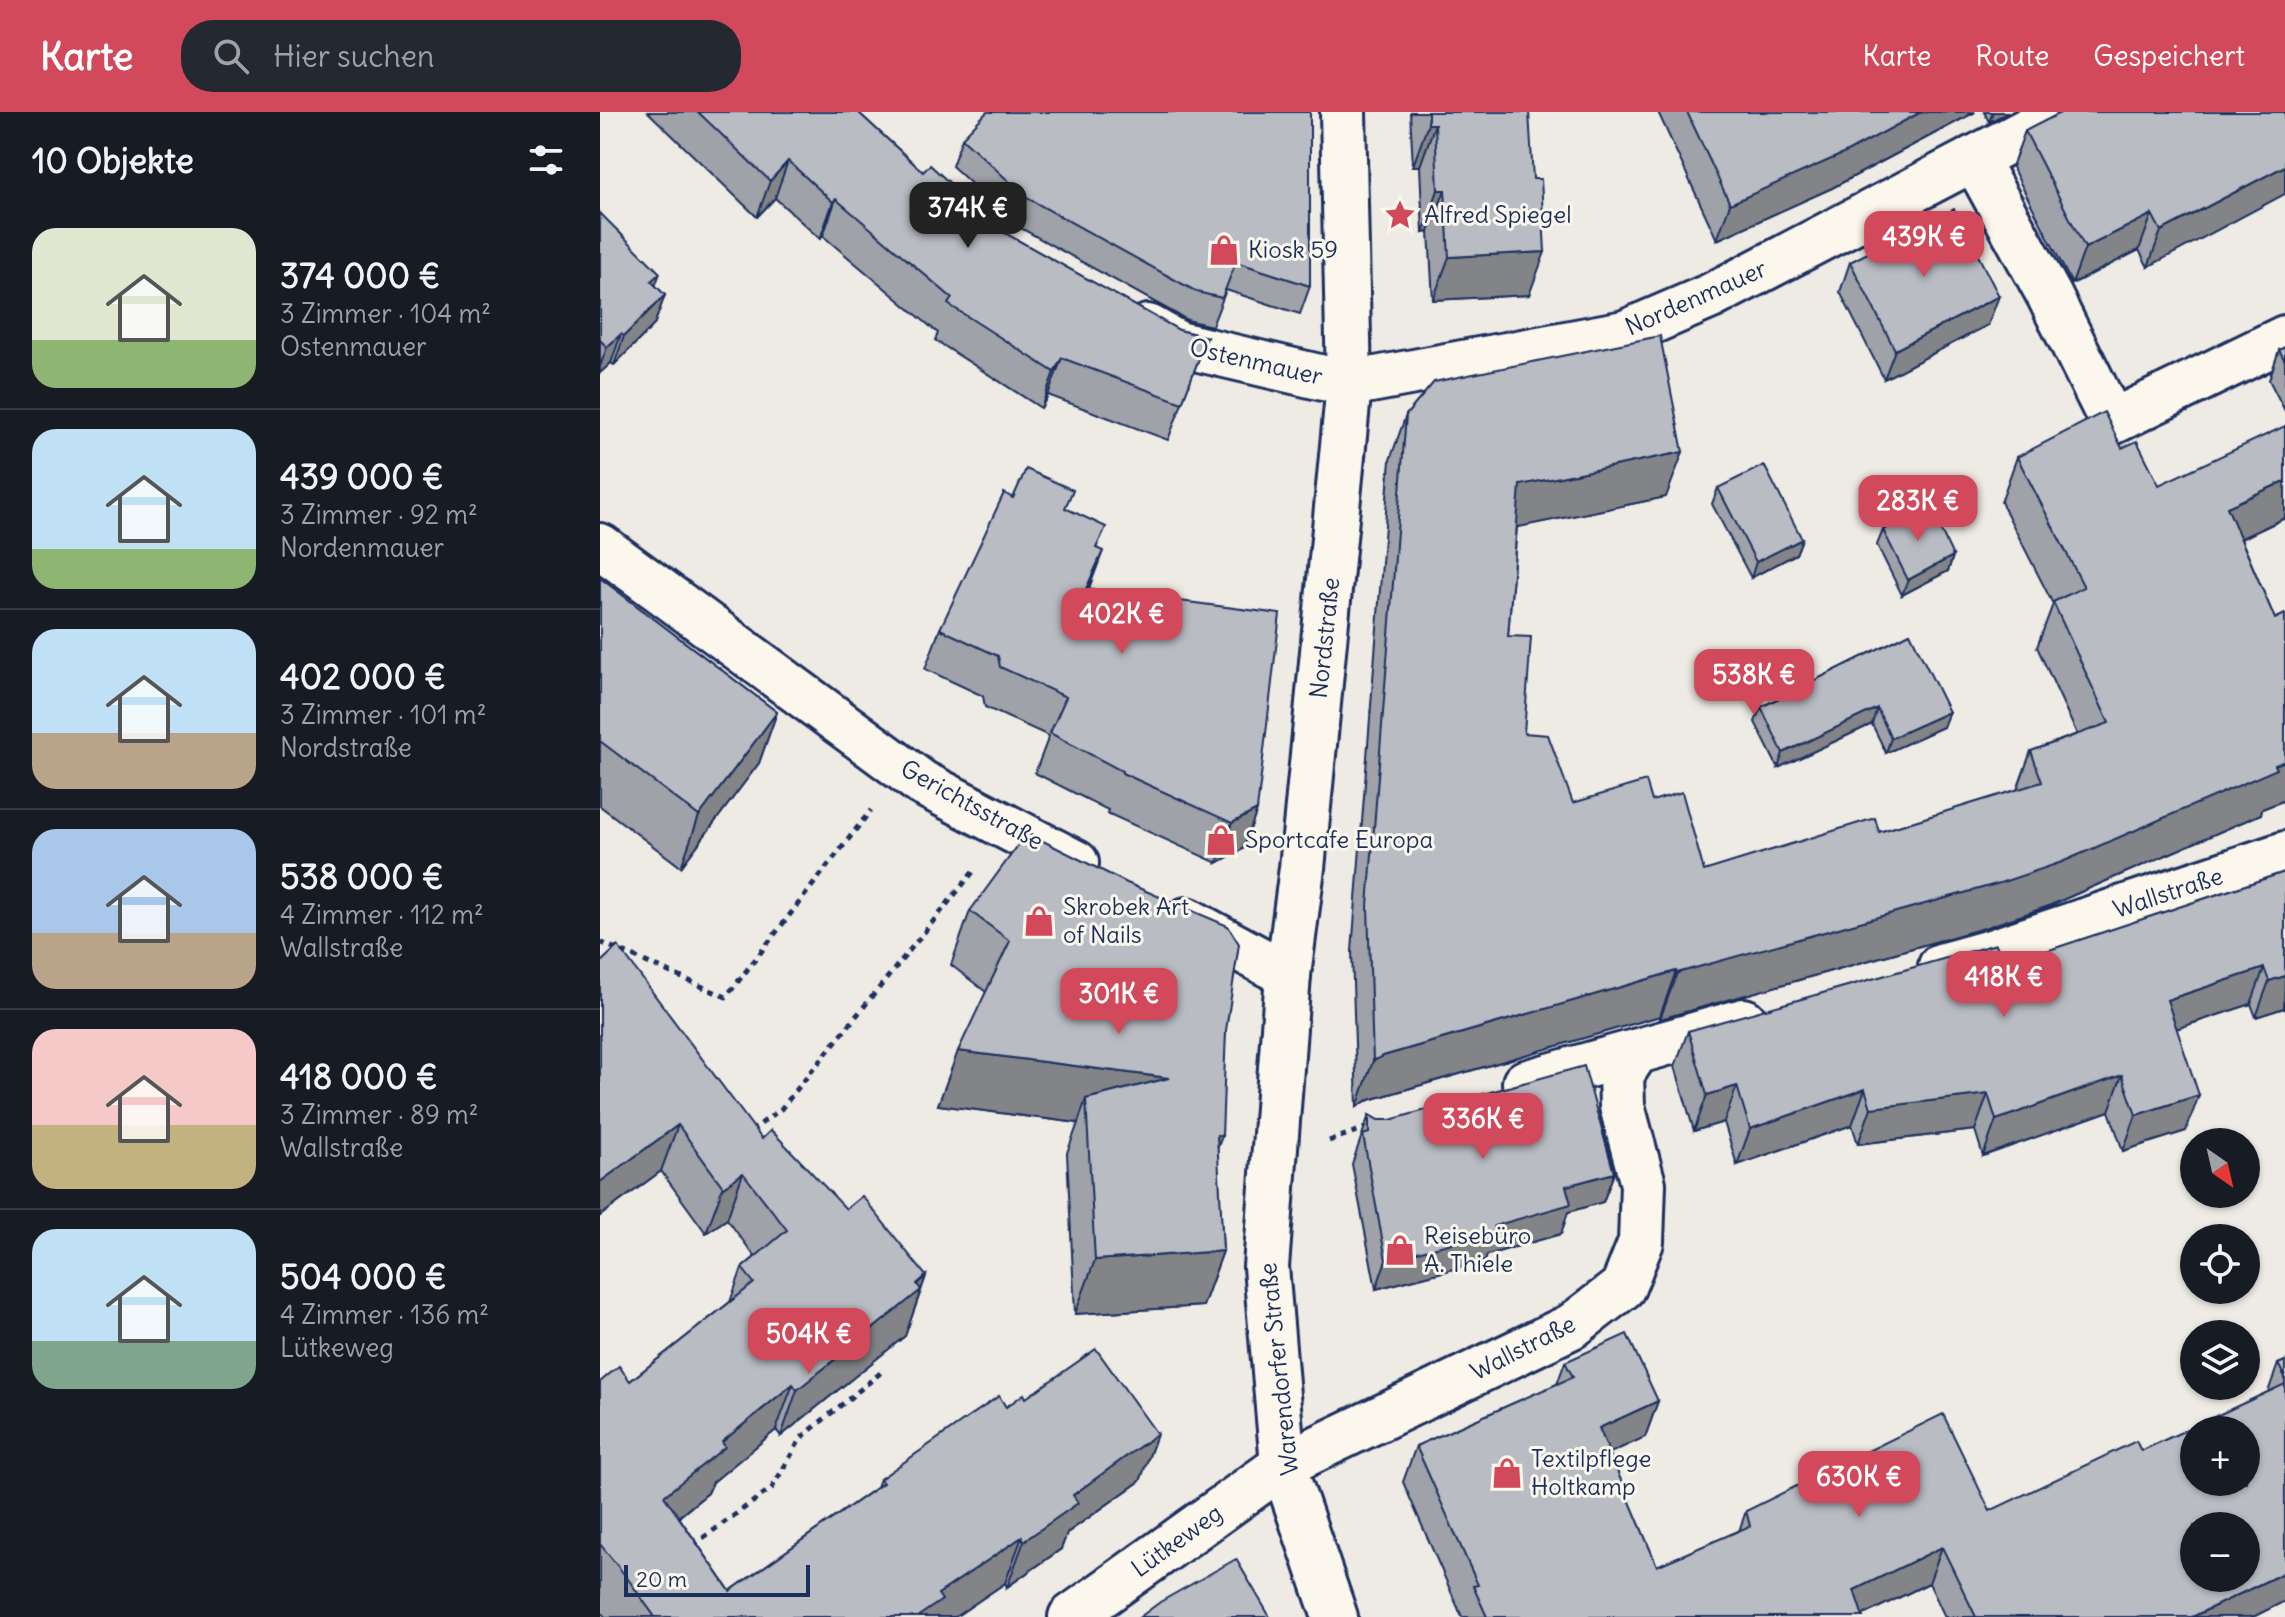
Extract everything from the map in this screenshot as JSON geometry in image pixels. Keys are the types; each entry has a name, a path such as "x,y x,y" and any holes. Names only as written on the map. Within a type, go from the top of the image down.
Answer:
{"street":[{"name":"Nordstraße","path":"1272,1162 1288,975 1302,868 1349,384 1343,112"},
{"name":"Nordenmauer","path":"1349,384 1625,333 1711,296 2063,112"},
{"path":"1974,158 2049,295 2112,422 2285,338"},
{"name":"Ostenmauer","path":"1111,306 1178,344 1349,384"},
{"name":"Gerichtsstraße","path":"600,546 922,783 1104,877"},
{"name":"Wallstraße","path":"1903,977 1991,952 2285,854"},
{"path":"1159,905 1288,975"},
{"path":"1490,1093 1784,1010"},
{"name":"Wallstraße","path":"1283,1465 1572,1326 1623,1287 1641,1242 1643,1184 1622,1106 1621,1075 1636,1052"},
{"name":"Warendorfer Straße","path":"1272,1162 1266,1267 1283,1465 1335,1617"},
{"name":"Lütkeweg","path":"1071,1617 1283,1465"}],"path":[{"path":"600,942 726,997 903,768"},
{"path":"743,1137 781,1109 1008,827"},
{"path":"687,1549 772,1488 801,1438 884,1370"}],"building":[{"path":"698,112 858,112 923,172 930,165 1003,232 1179,330 1207,337 1182,403 1062,358 1054,372 948,304 952,298 836,199 833,202 788,161 770,181"},
{"path":"987,112 1310,112 1310,286 1236,262 1222,298 1197,292 1027,198 962,138"},
{"path":"1428,112 1529,112 1533,179 1541,179 1545,252 1449,257 1445,190 1438,190 1435,124 1428,124"},
{"path":"1687,112 1921,112 1845,153 1730,204"},
{"path":"2062,112 2285,112 2285,166 2161,231 2152,214 2085,248 2025,131"},
{"path":"1954,209 1999,296 1895,350 1850,262"},
{"path":"600,213 660,273 651,281 665,295 624,336 621,334 607,347 600,340"},
{"path":"1660,336 1683,452 1520,485 1508,636 1531,637 1524,733 1548,735 1573,803 1646,781 1652,801 1682,792 1704,871 1875,818 1879,832 2042,782 2031,751 2109,723 2053,602 2084,587 2017,457 2104,412 2122,448 2137,441 2159,485 2285,426 2285,481 2227,507 2275,619 2285,614 2285,761 2275,765 2277,769 2062,862 2000,883 1676,971 1373,1061 1368,906 1406,415 1434,382"},
{"path":"2285,347 2285,361 2279,350"},
{"path":"1764,465 1802,539 1756,562 1718,488"},
{"path":"1026,469 1073,490 1065,508 1106,527 1096,548 1103,551 1086,589 1280,614 1257,810 1232,823 1122,773 1050,733 1066,697 1000,667 998,656 940,629 1004,493 1013,498"},
{"path":"1929,506 1953,556 1908,580 1883,530"},
{"path":"600,578 777,712 699,816 600,741"},
{"path":"1910,633 1949,712 1891,738 1877,708 1783,753 1761,707"},
{"path":"1027,833 1127,883 1228,926 1239,944 1226,1030 1222,1136 1217,1135 1223,1251 1095,1260 1086,1099 1169,1078 958,1051 1010,941 970,911"},
{"path":"2285,872 2285,976 2269,981 2264,968 2167,1000 2199,1095 2136,1115 2122,1075 1996,1120 1988,1094 1871,1108 1865,1089 1750,1129 1737,1086 1707,1095 1688,1031 1996,944 2004,965"},
{"path":"618,946 762,1139 771,1130 846,1209 862,1196 926,1276 917,1284 921,1290 797,1390 793,1384 722,1442 725,1447 664,1496 730,1591 883,1483 880,1479 999,1396 1006,1407 1024,1394 1026,1398 1096,1349 1157,1434 1073,1495 1078,1503 1024,1541 1022,1537 938,1594 942,1600 917,1617 655,1617 600,1544 600,1382 619,1366 630,1381 754,1283 742,1268 787,1230 743,1173 723,1187 678,1125 600,1182 600,963"},
{"path":"1584,1066 1614,1173 1566,1186 1571,1204 1494,1226 1495,1232 1386,1260 1363,1135 1369,1133 1369,1115 1378,1120 1390,1120"},
{"path":"1627,1334 1658,1401 1599,1428 1657,1566 1750,1526 1746,1511 1943,1414 1990,1511 2136,1441 2141,1451 2180,1433 2180,1496 2260,1496 2260,1416 2216,1416 2251,1400 2260,1400 2260,1396 2285,1384 2285,1572 2260,1584 2260,1512 2180,1512 2180,1592 2244,1592 2192,1617 1976,1617 1942,1547 1854,1590 1863,1617 1487,1617 1473,1586 1478,1585 1416,1446 1573,1377 1565,1362"},
{"path":"2285,1361 2285,1377 2278,1364"},
{"path":"1236,1559 1270,1617 1140,1617 1160,1602"}],"place":[{"name":"Alfred Spiegel","path":"1400,215"},
{"name":"Kiosk 59","path":"1224,250"},
{"name":"Sportcafe Europa","path":"1221,840"},
{"name":"Skrobek Art of Nails","path":"1039,921"},
{"name":"Reisebüro A. Thiele","path":"1400,1250"},
{"name":"Textilpflege Holtkamp","path":"1507,1473"}]}
